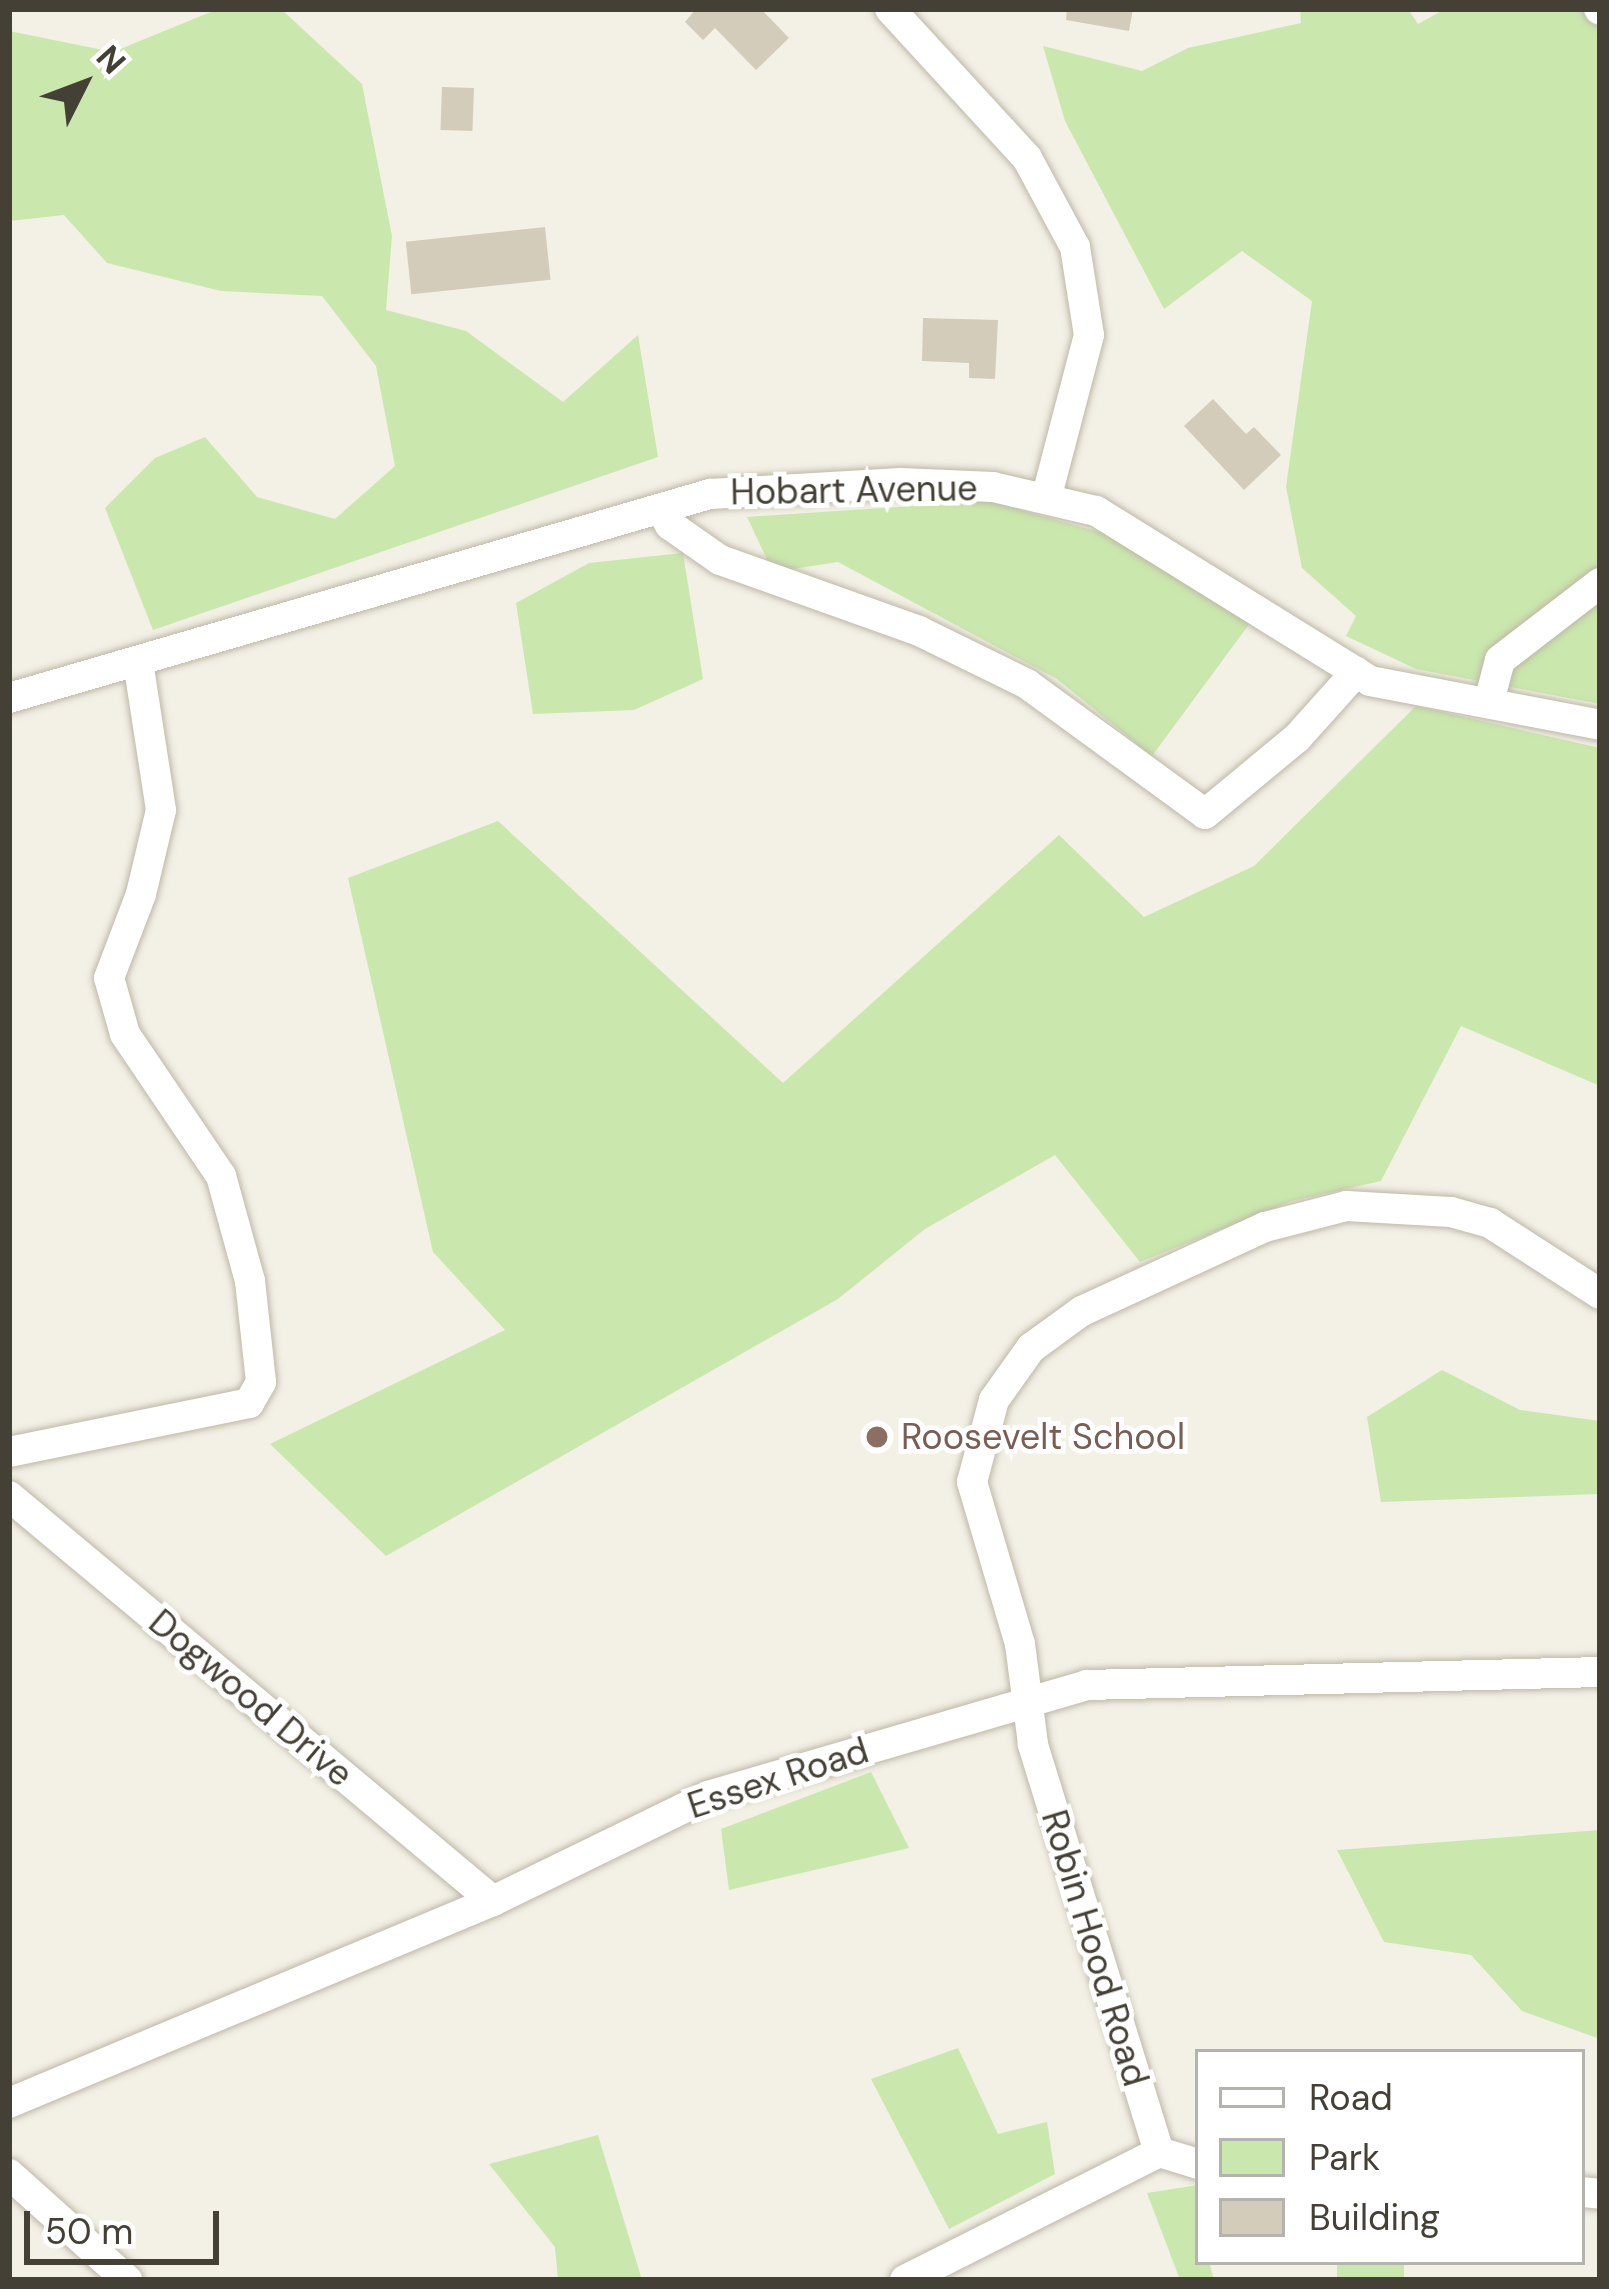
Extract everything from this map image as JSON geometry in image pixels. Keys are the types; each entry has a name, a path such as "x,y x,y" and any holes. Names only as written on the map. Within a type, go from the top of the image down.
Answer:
{"street":[{"path":"890,9 1028,158 1076,247 1089,335 1047,495"},
{"name":"Hobart Avenue","path":"9,698 661,508 791,484 993,487 1047,495 1151,538 1356,672 1399,690 1490,702 1600,725"},
{"path":"661,508 670,526 720,560 919,631 1028,684 1205,814 1297,738 1356,672"},
{"path":"1490,702 1500,660 1598,581"},
{"path":"9,1451 249,1403 262,1382 250,1281 221,1176 125,1034 109,978 141,894 160,810 138,662"},
{"name":"Robin Hood Road","path":"1159,2152 1040,1766 1029,1702 972,1482 985,1420 1004,1382 1064,1322 1265,1227 1346,1206 1451,1212 1490,1223 1600,1294"},
{"name":"Dogwood Drive","path":"9,1496 493,1900"},
{"name":"Essex Road","path":"9,2102 493,1900 708,1796 1087,1685 1161,1678 1600,1672"},
{"path":"905,2280 1159,2152 1195,2163"},
{"path":"9,2174 127,2280"}],"green space":[{"path":"218,9 281,9 362,84 392,236 386,310 466,331 563,402 638,335 658,457 153,630 105,508 155,458 205,437 257,497 335,519 395,466 376,366 322,296 221,291 107,263 64,215 9,221 9,31 113,52"},
{"path":"1300,9 1408,9 1418,24 1445,9 1600,9 1600,704 1416,669 1346,636 1356,616 1302,568 1286,487 1312,301 1242,251 1164,309 1065,121 1043,46 1142,71 1188,48 1301,23"},
{"path":"988,501 1110,535 1253,619 1152,756 1057,679 838,562 773,572 747,517"},
{"path":"683,553 703,679 634,710 533,714 516,603 589,563"},
{"path":"1416,706 1600,748 1600,1086 1461,1026 1381,1181 1292,1201 1140,1262 1055,1155 925,1229 838,1299 386,1556 270,1444 505,1330 433,1252 348,878 498,821 783,1083 1059,835 1144,917 1254,866"},
{"path":"1442,1370 1520,1410 1600,1421 1600,1494 1381,1502 1367,1417"},
{"path":"871,1772 909,1848 729,1890 721,1829"},
{"path":"1600,1830 1600,2039 1522,2011 1471,1955 1384,1942 1337,1850"},
{"path":"958,2048 998,2134 1047,2122 1055,2174 949,2229 871,2079"},
{"path":"598,2135 642,2280 558,2280 555,2247 489,2164"},
{"path":"1195,2185 1195,2265 1210,2265 1214,2280 1180,2280 1147,2193"},
{"path":"1337,2265 1404,2265 1404,2280 1337,2280"}],"building":[{"path":"696,9 761,9 789,38 756,70 715,28 703,40 685,22"},
{"path":"1067,9 1133,9 1129,31 1066,20"},
{"path":"442,87 474,88 472,131 440,130"},
{"path":"545,227 551,280 411,294 406,242"},
{"path":"923,318 998,320 995,379 969,378 969,363 922,361"},
{"path":"1213,399 1246,434 1254,427 1281,455 1244,490 1184,426"}],"place":[{"name":"Roosevelt School","path":"877,1437"}]}
